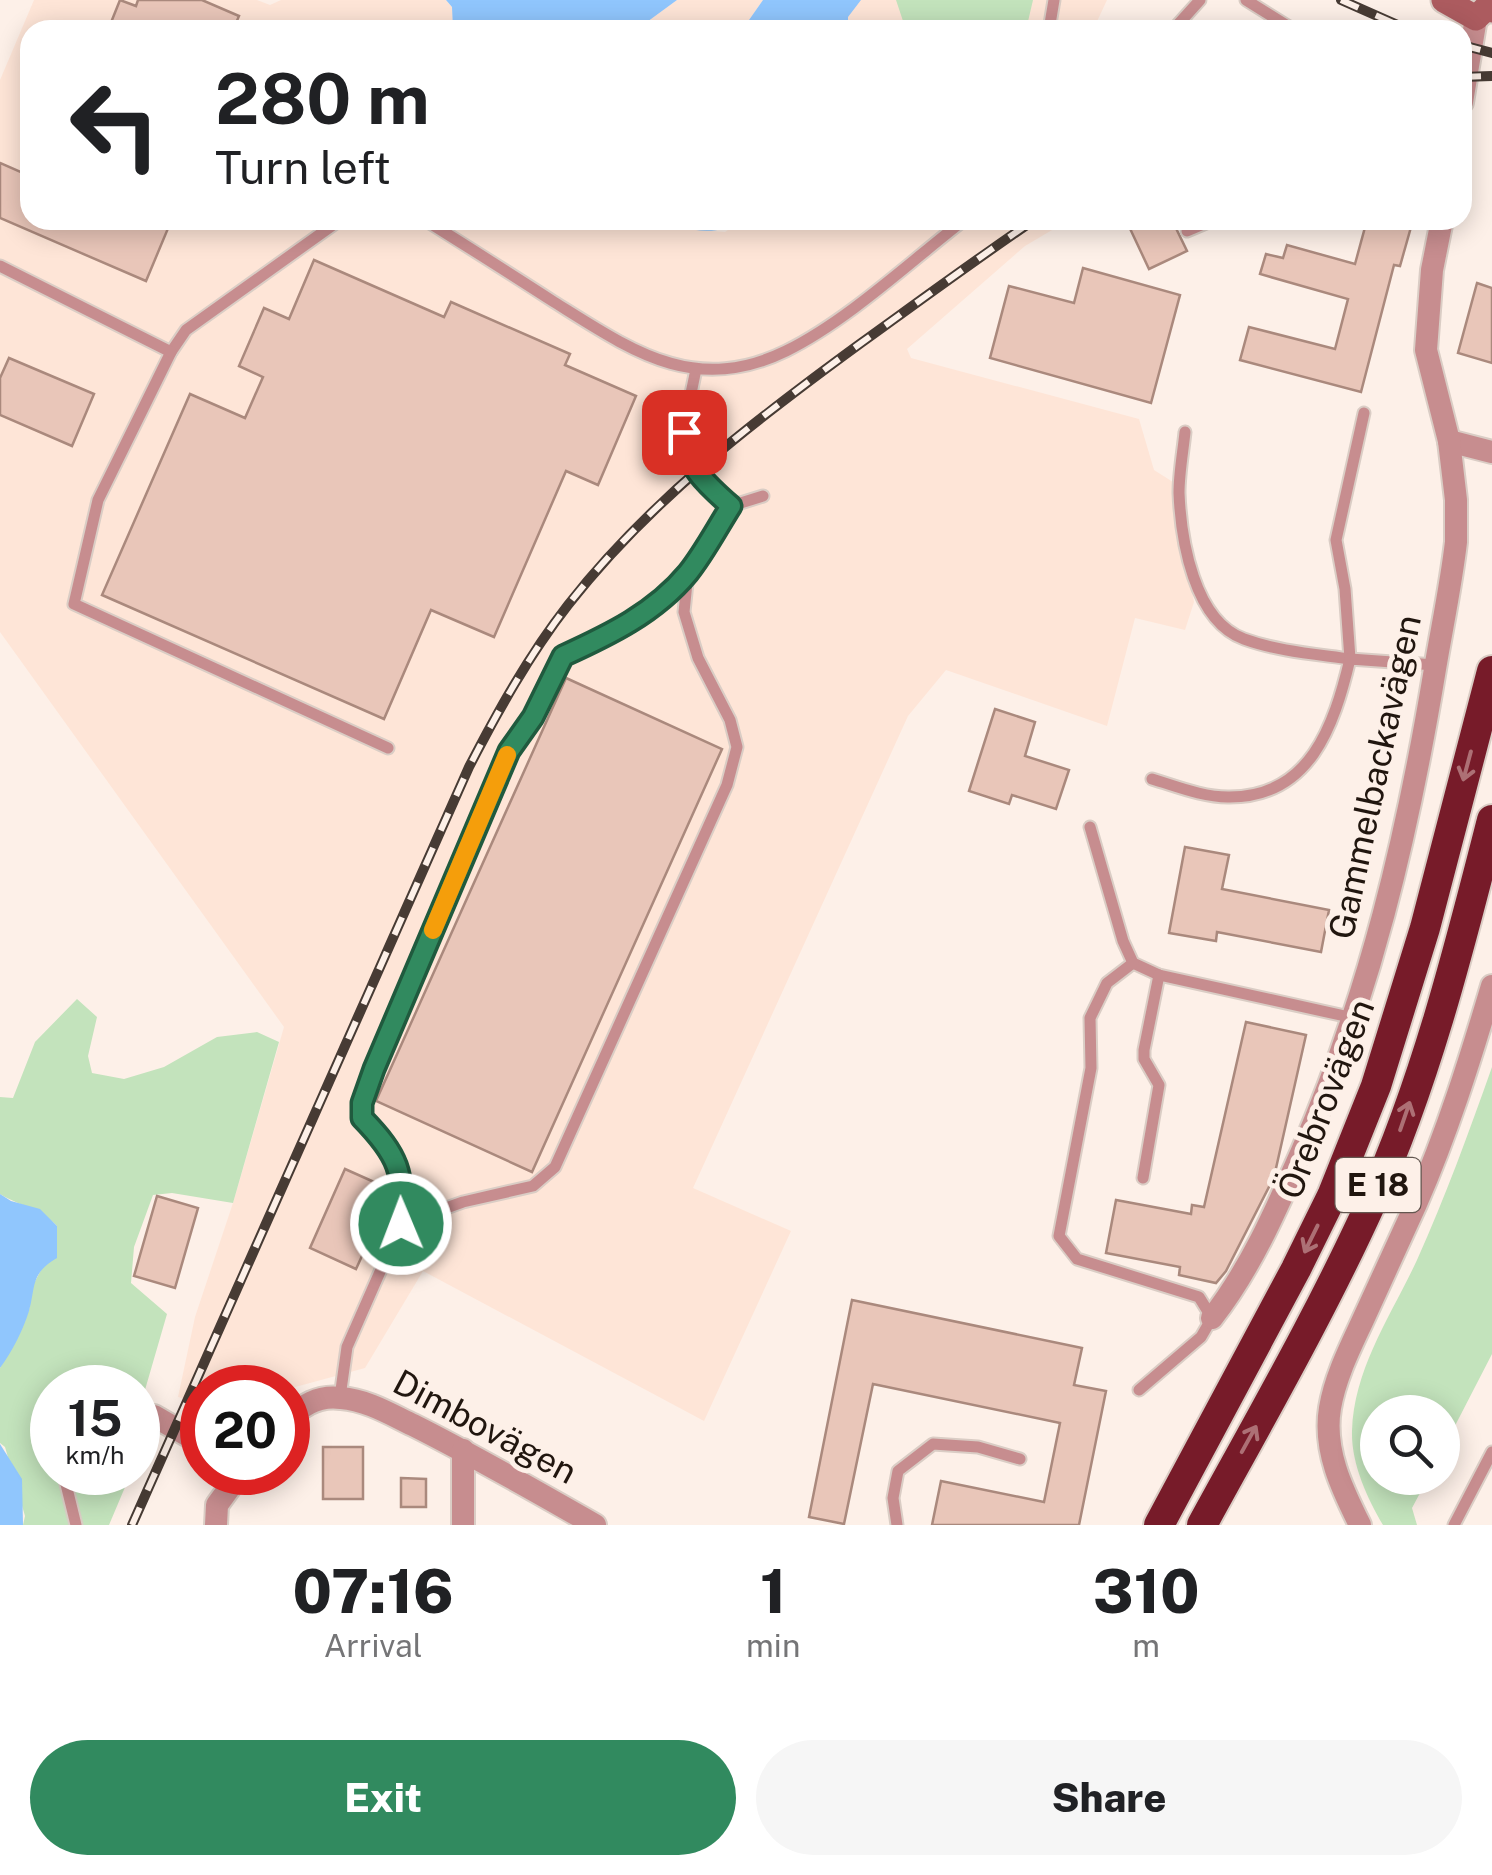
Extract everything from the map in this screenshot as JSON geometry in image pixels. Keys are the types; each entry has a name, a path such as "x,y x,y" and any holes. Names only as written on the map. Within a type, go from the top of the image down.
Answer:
{"highway":[{"name":"Örebrovägen","path":"1159,1525 1296,1269 1363,1120 1412,972 1492,671"},
{"name":"E 18","path":"1202,1525 1298,1350 1372,1200 1404,1120 1450,980 1492,820"}],"street":[{"path":"1444,0 1484,9 1472,44"},
{"name":"Gammelbackavägen","path":"1212,1318 1238,1284 1318,1114 1354,1018 1387,911 1405,834 1456,542 1449,441 1426,350 1430,287 1440,230"},
{"path":"1449,441 1492,452"},
{"path":"1360,1525 1341,1489 1334,1462 1330,1410 1341,1368 1447,1125 1492,986"},
{"name":"Dimbovägen","path":"310,1403 340,1398 368,1404 464,1450 595,1525"},
{"path":"463,1525 464,1450"},
{"path":"216,1525 216,1505 224,1495"}],"lane":[{"path":"1182,20 1200,0"},
{"path":"1246,0 1278,20"},
{"path":"326,230 186,330 98,500 74,604 388,748"},
{"path":"441,230 628,348 666,364 696,369 742,368 788,350 832,323 951,230"},
{"path":"0,266 172,352"},
{"path":"696,369 684,447 705,484 731,506"},
{"path":"1152,779 1227,798 1284,784 1310,762 1328,730 1350,659 1345,589 1336,540 1364,413"},
{"path":"1185,432 1180,493 1190,560 1198,593 1215,620 1242,639 1350,659 1435,665"},
{"path":"340,1398 347,1348 401,1224 403,1187 397,1159 362,1118 362,1103 509,751 533,717 563,656 616,632 656,604 688,573 731,506 763,496"},
{"path":"401,1224 463,1202 533,1186 555,1167 727,785 737,747 730,720 698,658 684,612 688,573"},
{"path":"1090,828 1133,964 1159,975 1354,1018"},
{"path":"1133,964 1107,983 1090,1018 1091,1068 1059,1236 1077,1258 1200,1297 1212,1318 1201,1337 1138,1390"},
{"path":"1144,1178 1159,1085 1144,1059 1144,1050 1159,975"},
{"path":"898,1525 893,1498 898,1471 933,1444 978,1447 1020,1459"},
{"path":"1454,1525 1492,1452"},
{"path":"69,1495 76,1525"}],"shaded area":[{"path":"34,0 257,0 270,5 281,0 446,0 452,7 453,20 26,20"},
{"path":"677,0 763,0 749,20 650,20"},
{"path":"837,0 1107,0 1098,20 848,17"},
{"path":"20,33 20,230 1052,230 1025,246 907,349 911,358 1139,419 1154,470 1173,482 1194,602 1185,630 1135,618 1107,726 946,670 908,716 693,1188 791,1231 704,1421 423,1271 365,1368 310,1383 310,1365 185,1365 195,1317 284,1027 0,632 0,80"}],"green space":[{"path":"896,0 1033,0 1028,20 903,20"},
{"path":"77,999 97,1017 88,1056 92,1073 124,1079 164,1067 217,1037 257,1032 279,1042 233,1203 172,1193 153,1195 134,1247 131,1283 167,1314 152,1365 30,1365 30,1495 122,1495 109,1525 23,1525 25,1516 5,1447 0,1443 0,1368 29,1310 32,1287 56,1242 57,1226 49,1219 0,1194 0,1097 13,1098 35,1042"},
{"path":"1492,1067 1492,1354 1460,1416 1460,1395 1360,1395 1360,1476 1352,1431 1359,1386 1466,1140"},
{"path":"1368,1495 1419,1495 1412,1508 1417,1525 1383,1525"}],"water":[{"path":"446,0 677,0 650,20 453,20 452,7"},
{"path":"763,0 861,0 848,20 749,20"},
{"path":"0,1194 40,1209 57,1226 57,1258 38,1275 24,1326 0,1368"},
{"path":"0,1444 22,1479 23,1525 0,1525"}],"building":[{"path":"120,0 136,6 138,0 202,0 239,16 237,20 112,20"},
{"path":"0,163 20,172 20,227 0,218"},
{"path":"28,230 167,230 146,281"},
{"path":"1131,230 1177,230 1187,251 1149,269"},
{"path":"1364,230 1410,230 1400,266 1394,265 1361,392 1240,360 1249,327 1335,349 1348,299 1260,274 1266,254 1283,258 1287,245 1355,264"},
{"path":"314,260 444,317 451,302 570,354 565,365 636,396 598,485 566,471 494,637 431,610 384,719 102,595 190,394 245,418 263,377 239,366 264,308 289,319"},
{"path":"1083,268 1180,295 1151,403 990,358 1009,286 1074,303"},
{"path":"1477,283 1492,288 1492,363 1458,353"},
{"path":"9,358 94,394 72,446 0,415 0,378"},
{"path":"566,678 722,749 532,1172 376,1101"},
{"path":"995,709 1035,722 1025,756 1069,770 1056,809 1012,795 1009,804 969,791"},
{"path":"1185,847 1229,855 1222,889 1329,910 1321,952 1217,932 1216,941 1169,933"},
{"path":"1246,1022 1306,1035 1274,1177 1226,1271 1216,1283 1179,1275 1180,1267 1106,1253 1116,1200 1191,1214 1192,1205 1204,1207"},
{"path":"345,1169 392,1190 356,1269 310,1248"},
{"path":"157,1196 198,1208 175,1288 134,1276"},
{"path":"852,1300 1082,1348 1074,1385 1106,1391 1079,1525 932,1525 941,1481 1044,1502 1060,1423 873,1384 844,1524 809,1517"},
{"path":"323,1447 363,1447 363,1499 323,1499"},
{"path":"401,1478 426,1479 426,1507 401,1507"}],"railway":[{"path":"1341,0 1386,20"},
{"path":"1472,48 1492,53"},
{"path":"1472,77 1492,76"},
{"path":"132,1525 469,767 540,644 600,567 705,464 821,372 1020,230"}],"slow traffic":[{"path":"433,930 507,755"}],"route":[{"path":"401,1224 403,1187 397,1159 362,1118 362,1103 374,1069 509,751 533,717 563,656 616,632 656,604 688,573 731,506 705,484 690,463 684,432"}]}
